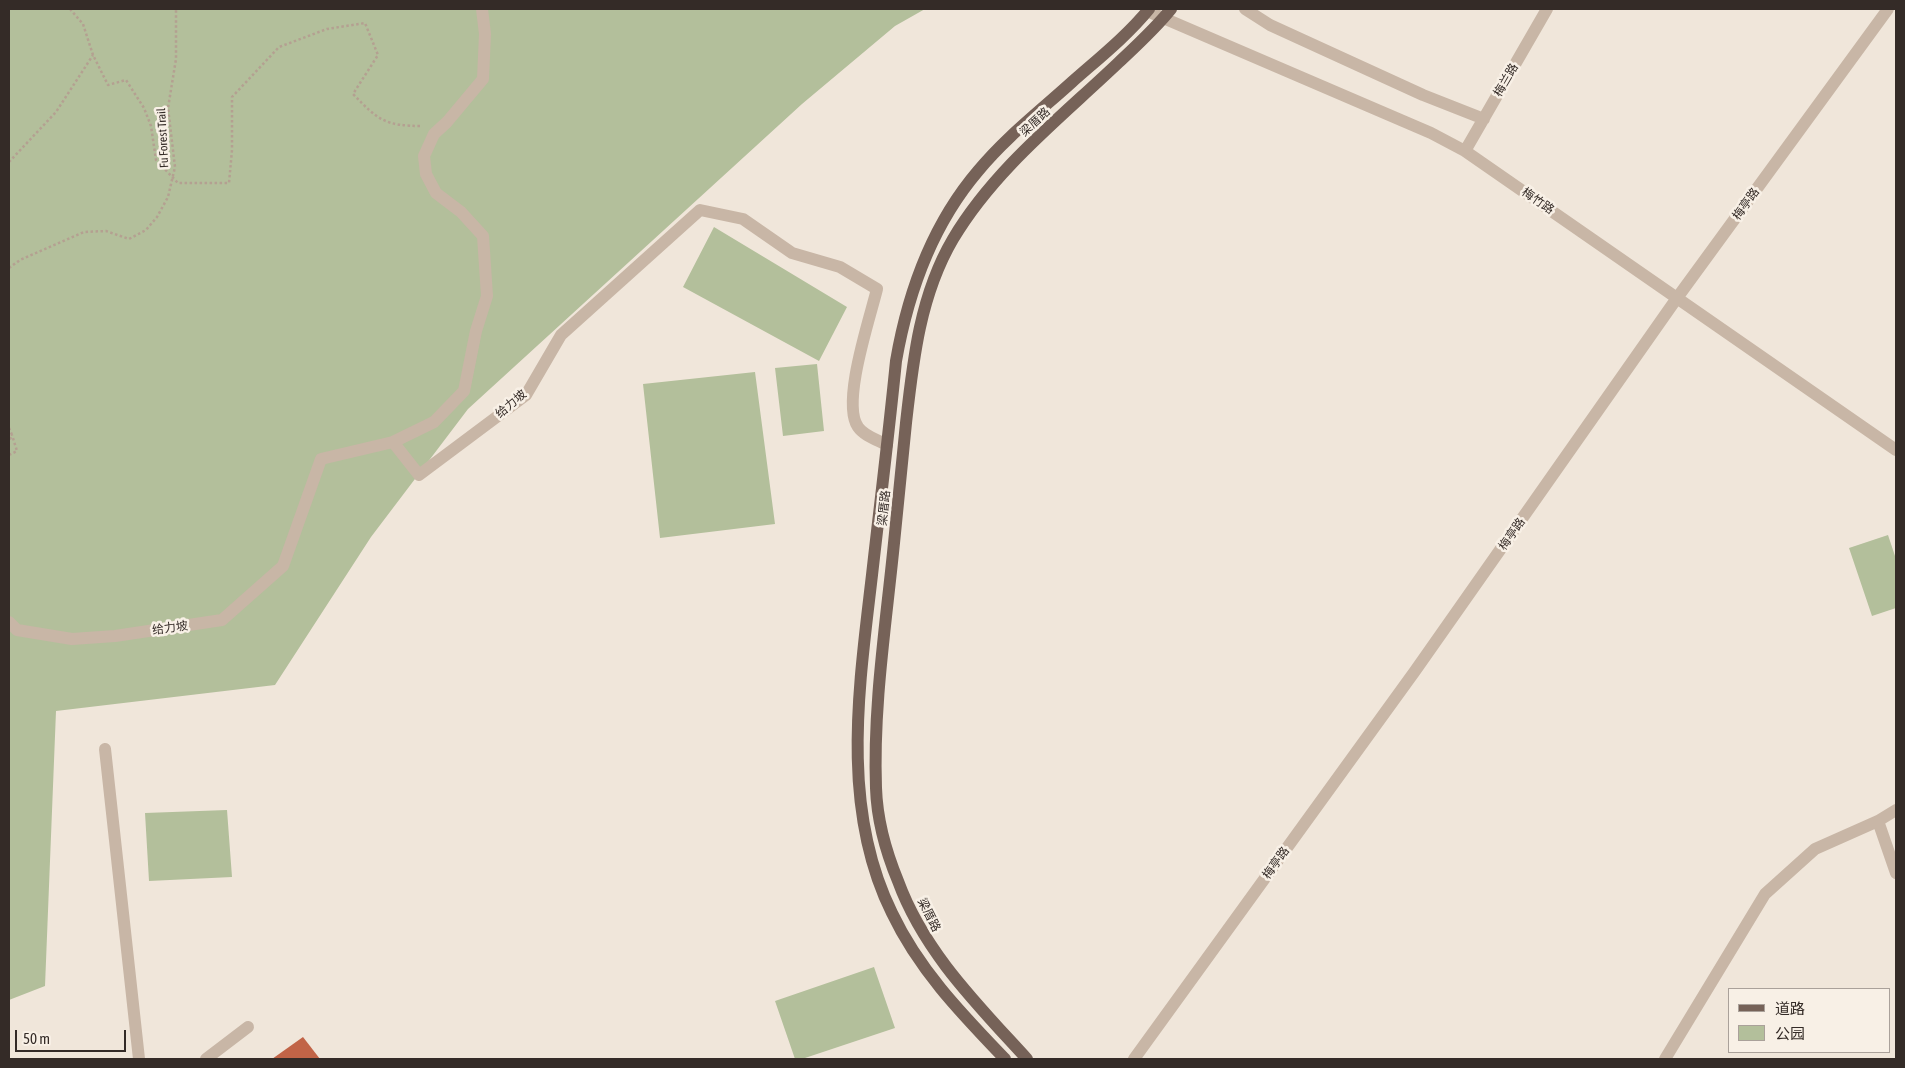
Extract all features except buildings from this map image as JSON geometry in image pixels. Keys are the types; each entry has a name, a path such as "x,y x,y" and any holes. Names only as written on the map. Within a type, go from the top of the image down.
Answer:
{"main road":[{"name":"梁厝路","path":"1004,1059 950,1002 910,947 891,912 881,888 862,820 858,774 861,671 896,361 903,324 915,283 929,248 951,208 978,171 994,153 1148,10"},
{"name":"梁厝路","path":"1027,1059 955,979 926,941 898,881 880,821 876,788 878,706 914,358 936,273 955,237 984,194 1011,164 1168,13"}],"street":[{"path":"393,442 434,422 464,391 476,331 487,296 483,236 461,212 436,193 426,174 424,156 434,134 447,122 483,79 484,34 482,9"},
{"path":"1245,9 1270,25 1423,95 1484,119"},
{"name":"梅兰路","path":"1464,151 1547,9"},
{"name":"梅亭路","path":"1134,1059 1415,672 1677,298 1888,9"},
{"name":"梅竹路","path":"1148,10 1168,13 1422,129 1464,151 1896,450"},
{"name":"给力坡","path":"9,622 16,630 72,639 114,636 222,620 283,566 320,459 393,442 419,475 526,395 561,334 700,210 742,219 792,252 840,267 878,289 856,371 853,413 857,426 861,431 887,445"},
{"path":"105,748 139,1059"},
{"path":"1670,1057 1765,894 1815,849 1878,821 1896,810"},
{"path":"1878,821 1896,873"},
{"path":"206,1059 248,1027"}],"path":[{"path":"70,9 83,24 93,54 108,85 126,80 144,108 151,126 156,160 178,183 228,183 232,150 232,97 279,47 327,29 364,23 378,55 353,94 377,118 406,126 430,126 434,134"},
{"name":"Fu Forest Trail","path":"9,268 20,260 84,232 106,231 129,238 146,230 157,217 168,197 175,167 168,108 176,59 174,28 176,9"},
{"path":"9,162 56,112 93,54"},
{"path":"9,428 17,450 9,455"},
{"path":"9,441 12,435"}],"green space":[{"path":"9,9 925,9 895,26 802,104 468,409 371,537 275,685 56,711 45,986 9,1000"},
{"path":"714,227 847,307 819,361 683,287"},
{"path":"817,364 824,431 783,436 775,368"},
{"path":"755,372 775,524 660,538 643,384"},
{"path":"1888,535 1896,559 1896,608 1872,616 1849,548"},
{"path":"227,810 232,877 149,881 145,813"},
{"path":"874,967 895,1028 802,1059 795,1059 775,1001"}]}
